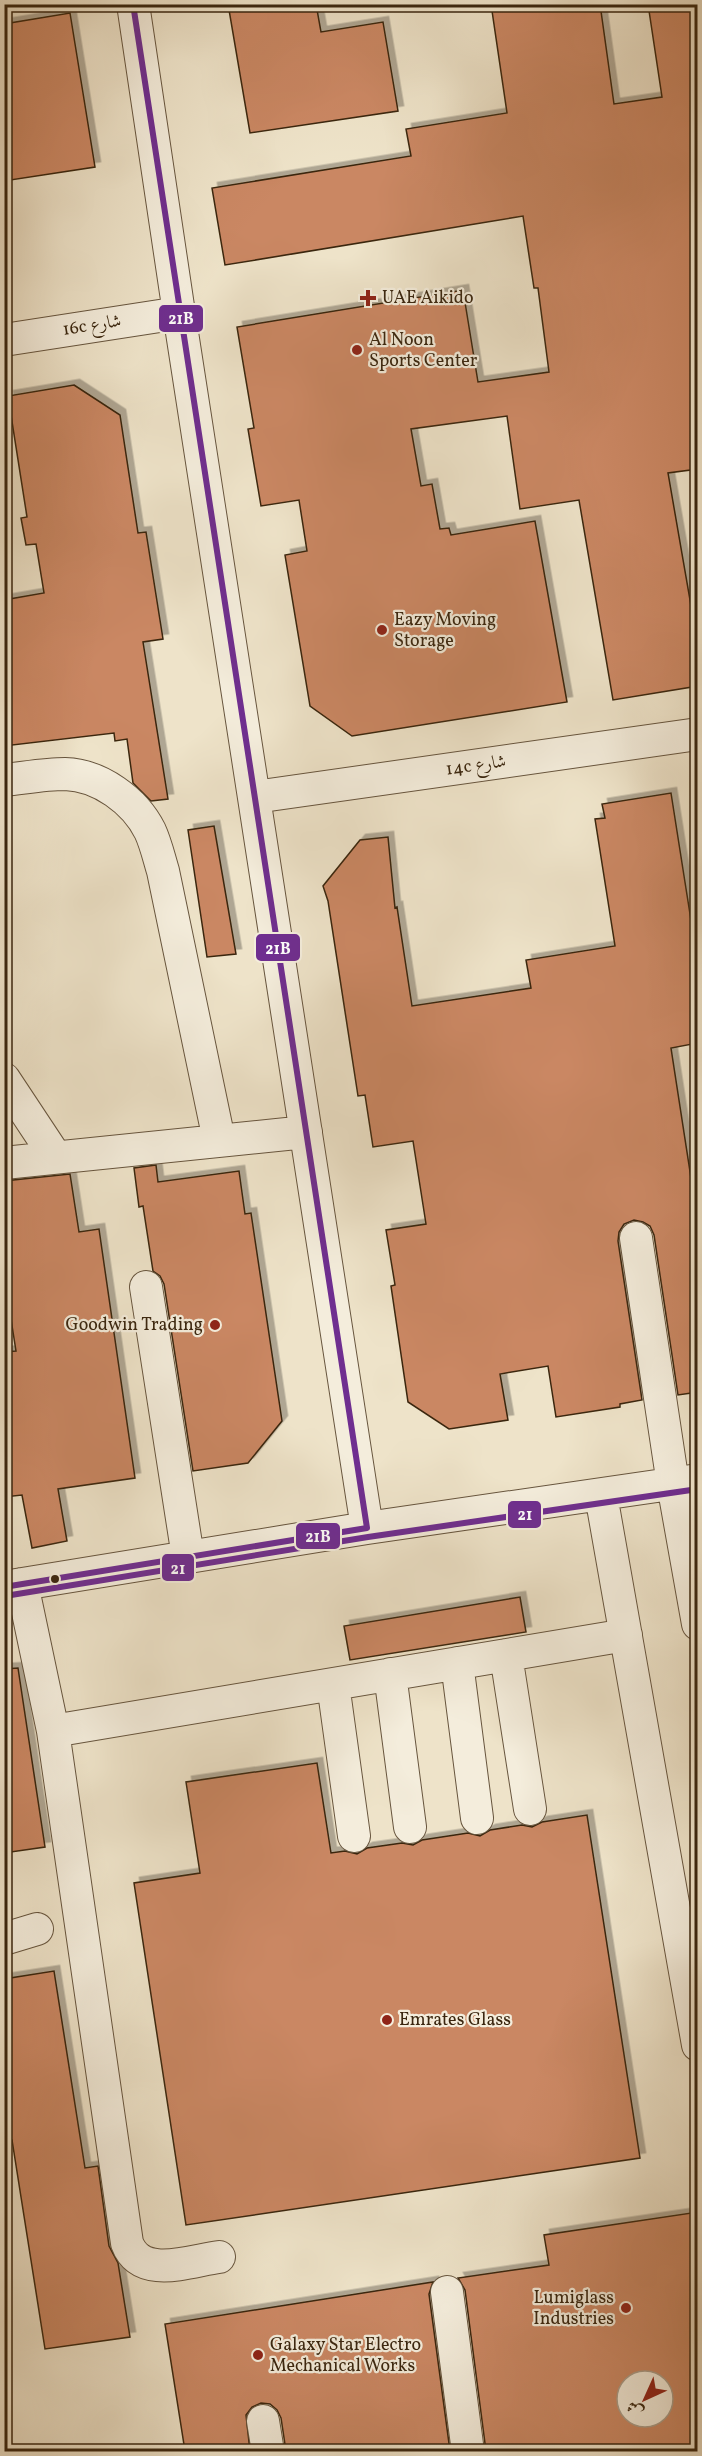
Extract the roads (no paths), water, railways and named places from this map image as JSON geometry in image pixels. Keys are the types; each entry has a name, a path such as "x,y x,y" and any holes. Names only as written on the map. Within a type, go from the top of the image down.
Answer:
{"street":[{"path":"133,4 367,1528"},
{"name":"16c شارع","path":"4,339 179,314"},
{"name":"14c شارع","path":"255,797 698,734"},
{"path":"4,780 66,774 86,778 106,786 123,798 138,813 150,831 163,871 219,1140"},
{"path":"4,1080 56,1156"},
{"path":"4,1163 306,1132"},
{"path":"636,1238 685,1482 698,1624"},
{"path":"146,1287 188,1557"},
{"path":"219,2257 154,2266 137,2259 127,2243 53,1731 13,1586 367,1528 685,1482"},
{"path":"601,1495 698,2045"},
{"path":"53,1731 626,1635"},
{"path":"506,1655 530,1809"},
{"path":"457,1663 477,1818"},
{"path":"390,1674 410,1827"},
{"path":"333,1684 354,1836"},
{"path":"4,1939 37,1929"},
{"path":"447,2292 468,2451"},
{"path":"263,2421 268,2451"}],"place":[{"name":"UAE Aikido","path":"368,298"},
{"name":"Al Noon Sports Center","path":"357,350"},
{"name":"Eazy Moving Storage","path":"382,630"},
{"name":"Goodwin Trading","path":"215,1325"},
{"name":"Emrates Glass","path":"387,2020"},
{"name":"Lumiglass Industries","path":"626,2308"},
{"name":"Galaxy Star Electro Mechanical Works","path":"258,2355"}]}
